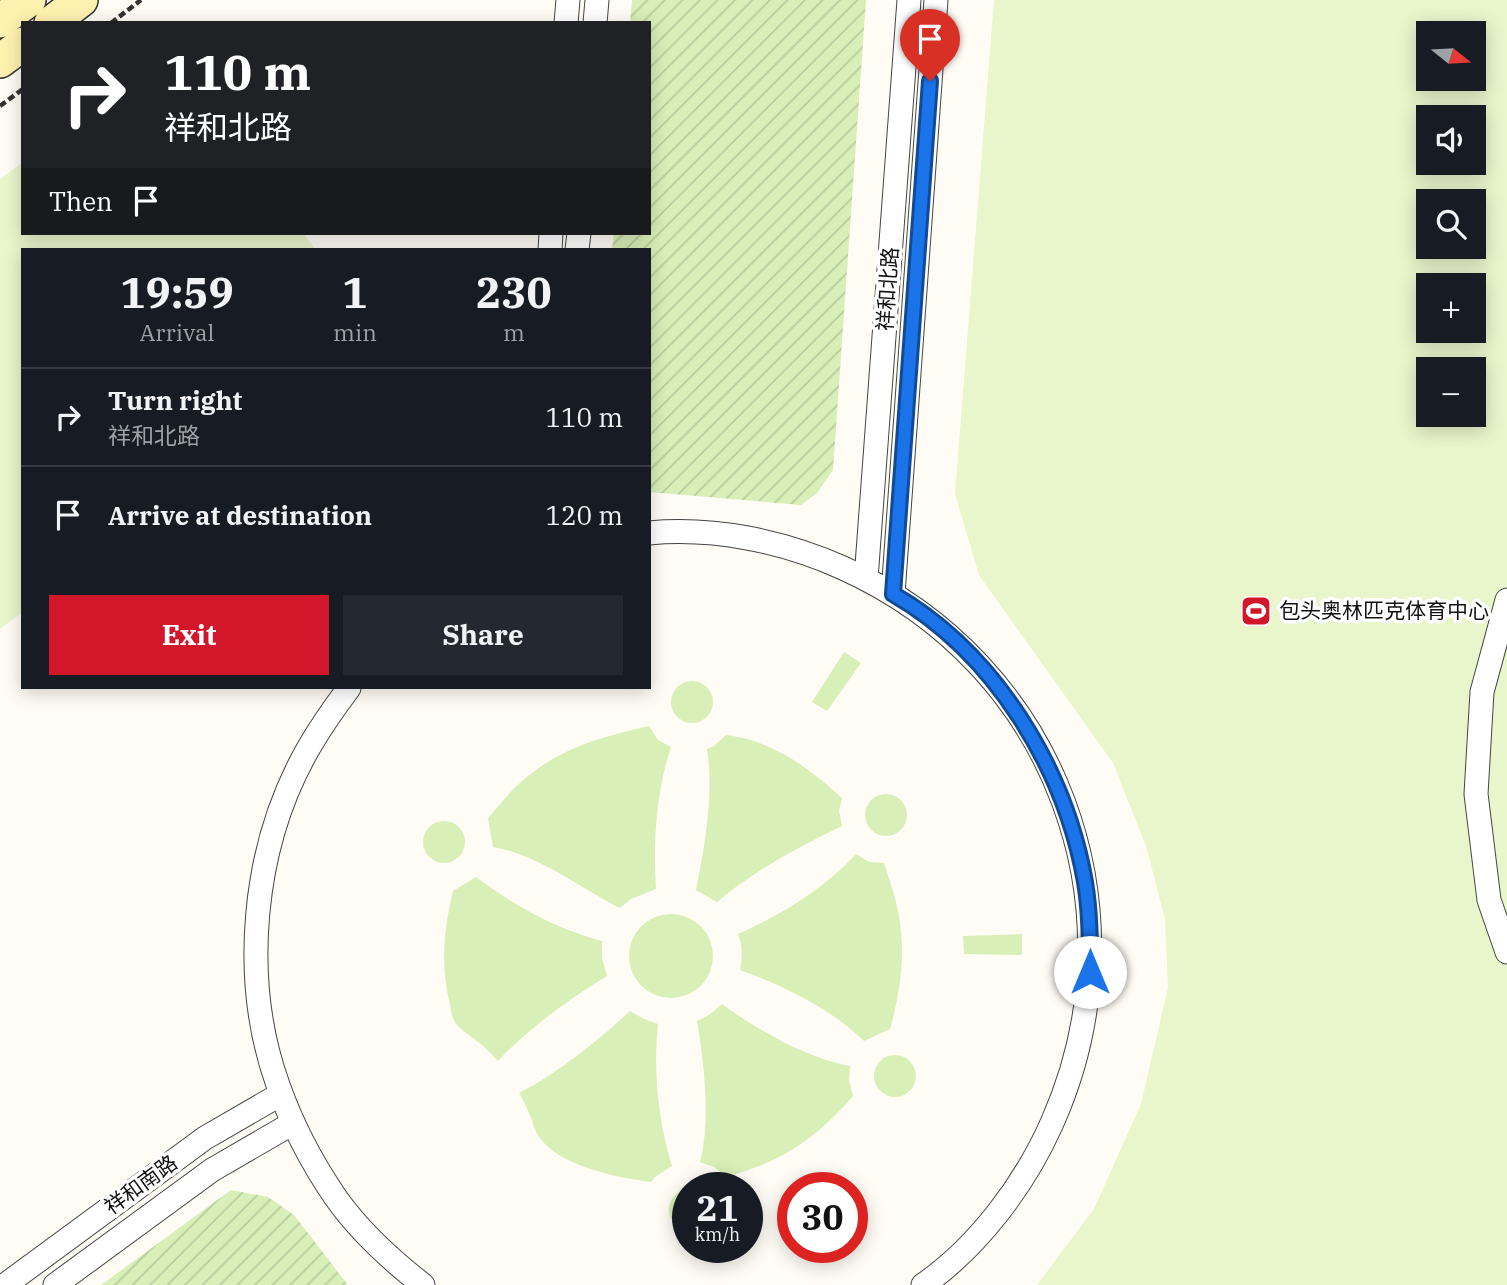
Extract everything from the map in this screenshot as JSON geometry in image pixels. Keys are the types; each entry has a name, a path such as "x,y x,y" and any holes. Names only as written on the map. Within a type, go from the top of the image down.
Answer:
{"main road":[{"path":"0,22 29,0"},
{"path":"54,21 81,0"},
{"path":"0,61 21,45"}],"street":[{"path":"566,21 568,0"},
{"path":"595,21 597,0"},
{"name":"祥和北路","path":"866,579 909,0"},
{"name":"祥和北路","path":"893,594 936,0"},
{"path":"651,533 699,532 783,546 824,559 893,594 935,624 967,652 996,684 1044,757 1066,808 1086,883 1090,928 1090,972 1085,1017 1072,1071 1043,1143 1021,1182 964,1250 923,1285"},
{"path":"1507,600 1482,692 1476,794 1489,900 1507,953"},
{"path":"348,689 307,751 288,790 274,830 263,872 257,915 259,1000 277,1085 313,1163 366,1234 422,1285"},
{"name":"祥和南路","path":"5,1285 205,1138 281,1094"},
{"name":"祥和南路","path":"55,1285 212,1170 293,1123"}],"path":[{"path":"114,21 141,0"},
{"path":"0,106 21,90"}],"green space":[{"path":"632,0 866,0 833,470 817,493 801,505 651,492 651,248 612,248 614,235 651,235 651,21 630,21"},
{"name":"包头奥林匹克体育中心","path":"994,0 1507,0 1507,1285 1037,1285 1094,1209 1141,1104 1168,988 1165,919 1146,846 1113,763 979,575 955,494"},
{"path":"21,163 21,235 305,235 314,248 21,248 21,613 0,629 0,179"},
{"path":"844,652 861,663 827,711 812,702"},
{"path":"692,681 707,687 713,702 707,717 692,723 677,717 671,702 677,687"},
{"path":"649,726 658,740 671,747 657,817 656,889 631,899 620,908 543,864 493,847 488,818 512,790 536,770 581,745"},
{"path":"726,735 774,749 816,776 842,798 839,811 842,826 777,860 717,902 696,890 709,802 707,749"},
{"path":"886,794 901,800 907,815 901,830 886,836 871,830 865,815 871,800"},
{"path":"444,821 459,827 465,842 459,857 444,863 429,857 423,842 429,827"},
{"path":"856,854 869,862 884,863 897,905 902,941 897,1000 890,1029 864,1041 836,1018 806,999 740,970 742,952 738,934 801,900 830,879"},
{"path":"476,877 536,915 568,930 602,941 602,958 607,976 550,1015 498,1061 455,1023 445,976 445,933 453,891"},
{"path":"671,914 687,917 701,926 710,940 713,956 710,972 701,986 687,995 671,998 655,995 641,986 632,972 629,956 632,940 641,926 655,917"},
{"path":"1022,934 1022,955 964,954 963,936"},
{"path":"722,1004 783,1042 817,1057 850,1066 849,1081 853,1096 811,1137 764,1164 743,1172 720,1172 700,1162 706,1110 697,1021"},
{"path":"630,1011 658,1024 658,1096 672,1166 651,1182 591,1169 549,1148 538,1135 519,1093 577,1056"},
{"path":"895,1055 910,1061 916,1076 910,1091 895,1097 880,1091 874,1076 880,1061"},
{"path":"231,1190 268,1197 294,1215 348,1285 101,1285"},
{"path":"672,1200 672,1220 669,1210"}],"place":[{"name":"包头奥林匹克体育中心","path":"1256,611"}],"route":[{"path":"930,81 893,594 935,624 967,652 996,684 1044,757 1076,840 1086,883 1090,972"}]}
